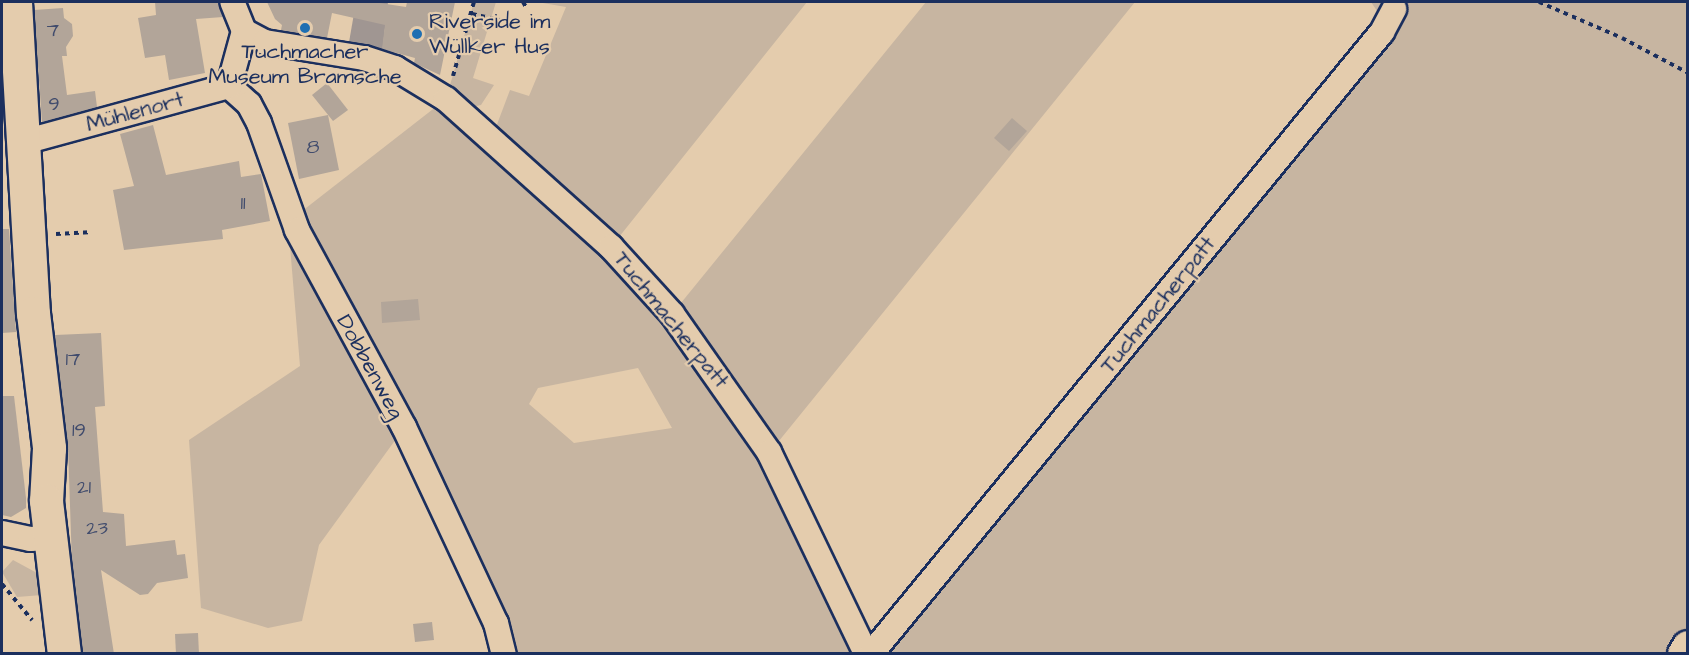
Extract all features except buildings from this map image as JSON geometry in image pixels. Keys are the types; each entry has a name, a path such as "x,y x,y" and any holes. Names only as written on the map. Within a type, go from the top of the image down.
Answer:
{"main road":[{"path":"15,2 19,136 37,345 49,448 46,501 64,654"},
{"path":"1684,654 1688,647"}],"street":[{"path":"229,86 244,31 232,2"},
{"name":"Tuchmacherpatt","path":"871,654 1382,32 1394,9"},
{"name":"Tuchmacherpatt","path":"244,31 265,42 321,54 364,58 395,68 446,99 611,247 672,314 770,452 866,654"},
{"name":"Mühlenort","path":"19,136 229,86"},
{"name":"Dobbenweg","path":"229,86 249,104 259,123 297,230 404,427 496,623 504,654"},
{"path":"2,533 30,539 50,538"}],"path":[{"path":"446,99 474,2"},
{"path":"523,2 526,7"},
{"path":"1539,2 1622,38 1688,73"},
{"path":"472,14 522,25"}],"shaded area":[{"path":"356,2 388,2 382,54 348,48"},
{"path":"474,2 496,2 473,78 494,85 481,105 472,107 500,138 496,127 510,90 529,96 566,7 537,2 807,2 611,247 672,314 926,2 1135,2 770,452 866,653 504,653 404,428 319,545 302,621 268,628 201,608 189,440 300,366 288,222 446,99","holes":["638,368 672,428 574,443 529,404 538,388"]},
{"path":"1371,2 1687,2 1687,653 871,654 1382,32 1379,14"},
{"path":"13,560 37,573 42,595 17,597 2,572"}],"place":[{"name":"Tuchmacher Museum Bramsche","path":"305,28"},
{"name":"Riverside im Wüllker Hus","path":"417,34"}]}
